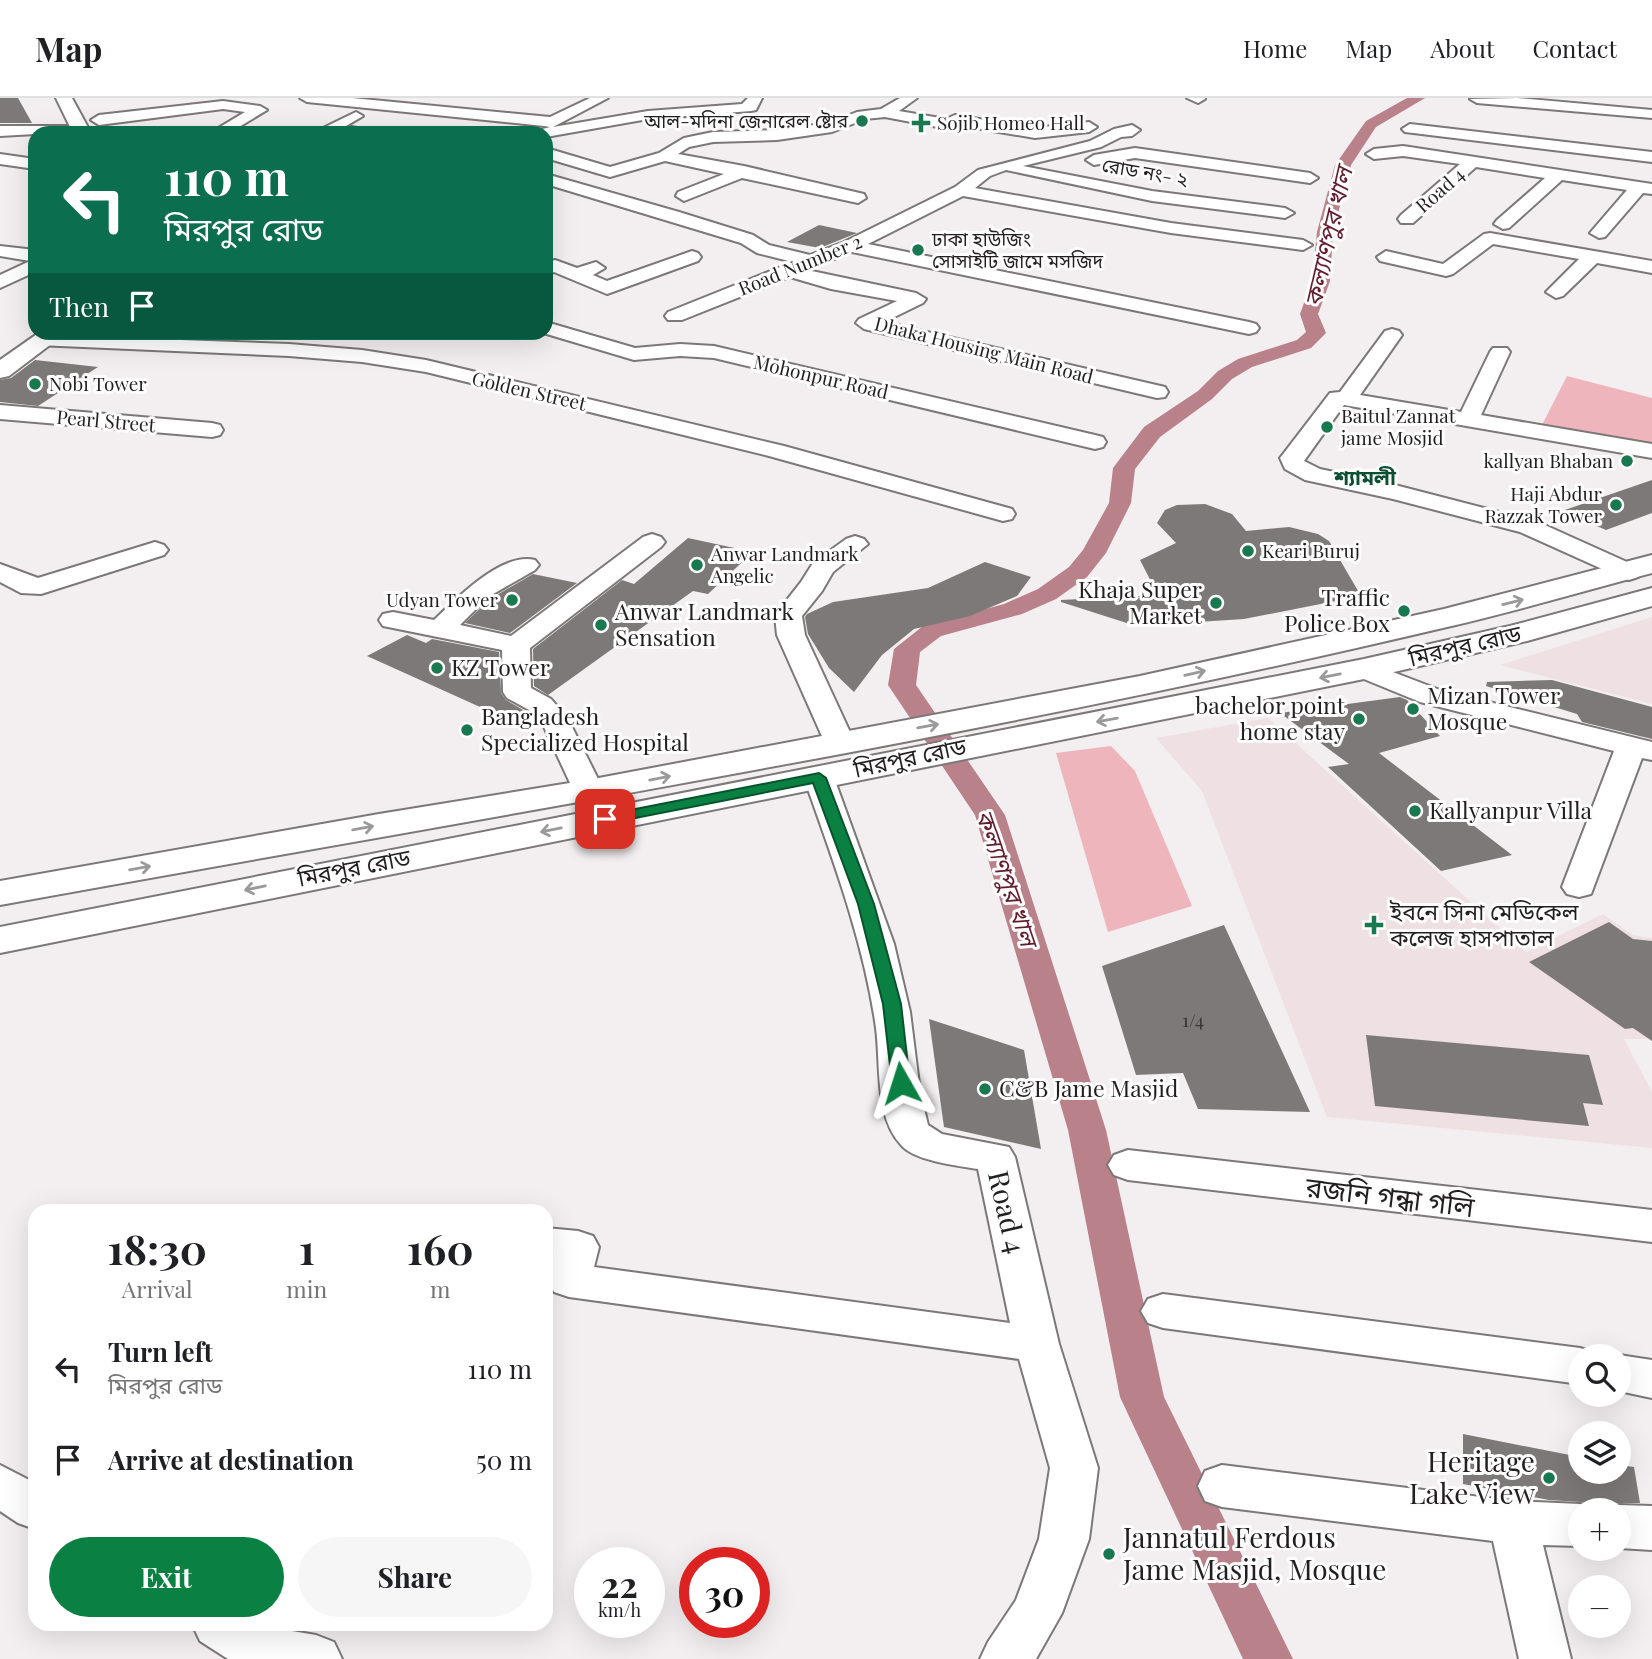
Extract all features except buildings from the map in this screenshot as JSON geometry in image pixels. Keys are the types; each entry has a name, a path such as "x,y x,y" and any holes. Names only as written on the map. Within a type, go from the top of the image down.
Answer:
{"main road":[{"path":"64,98 79,126"},
{"path":"0,354 33,340"},
{"path":"0,371 39,340"},
{"name":"মিরপুর রোড","path":"993,727 1140,686 1447,618 1640,568"},
{"name":"মিরপুর রোড","path":"1,893 588,791 1364,669 1516,634 1652,597"},
{"name":"মিরপুর রোড","path":"2,940 819,778 864,748"},
{"path":"102,875 108,918"},
{"path":"1,893 2,940"}],"street":[{"path":"145,98 154,114"},
{"path":"307,98 540,126"},
{"path":"550,126 601,98"},
{"path":"553,126 751,107 755,98"},
{"path":"553,155 610,172 665,156 684,143 713,137 817,130 862,115 885,113 910,98"},
{"path":"1477,99 1652,114"},
{"path":"99,121 223,105 260,110 231,126"},
{"name":"Road Number 2","path":"675,316 850,246 924,211 961,191 981,175 1000,167 1095,144 1125,131 1083,126 1070,131 1035,133 955,120 948,124 885,113"},
{"path":"335,126 356,116"},
{"path":"1410,129 1652,157"},
{"path":"0,131 28,131"},
{"path":"1374,154 1403,151 1646,188"},
{"path":"1066,152 1098,161 1135,153 1310,178"},
{"path":"665,156 858,198"},
{"path":"0,159 28,163"},
{"path":"684,196 772,161"},
{"name":"Road 4","path":"1407,219 1472,162"},
{"name":"রোড নং- ২","path":"1000,167 1152,196 1285,213"},
{"path":"1503,224 1558,175"},
{"path":"553,181 747,239 763,248 810,261"},
{"path":"1599,233 1646,188"},
{"path":"961,191 1171,228 1303,244"},
{"path":"1386,257 1446,270 1490,238 1652,267"},
{"path":"850,246 1249,328"},
{"path":"0,251 28,255"},
{"path":"1556,292 1593,256"},
{"path":"553,267 607,288 692,257"},
{"path":"576,275 612,262"},
{"path":"0,282 28,268"},
{"name":"Dhaka Housing Main Road","path":"787,270 831,283 869,288 916,299 866,323 871,325 1157,391"},
{"name":"Mohonpur Road","path":"553,330 634,354 680,350 714,352 1095,442"},
{"path":"1347,398 1392,335"},
{"name":"Golden Street","path":"126,340 362,355 425,366 776,451 1003,514"},
{"path":"1468,420 1500,352"},
{"path":"1640,568 1529,527 1395,492 1313,475 1293,464 1292,458 1335,399 1347,398 1652,451"},
{"name":"Pearl Street","path":"0,412 212,430"},
{"path":"393,620 516,645 652,542"},
{"path":"855,544 822,568 813,585 788,615 791,635 864,748"},
{"path":"0,572 30,587 41,586 155,550"},
{"path":"441,629 479,591 526,565"},
{"path":"516,645 517,692 541,705 558,725 588,791"},
{"path":"1364,669 1430,696 1642,748 1579,887"},
{"name":"Road 4","path":"819,778 870,916 892,1004 904,1110 915,1136 926,1143 995,1157 1037,1344 1074,1468 1064,1539 1037,1613 1006,1659"},
{"name":"রজনি গন্ধা গলি","path":"1128,1166 1652,1226"},
{"path":"553,1245 578,1247 569,1280 1037,1344"},
{"path":"1163,1311 1568,1364"},
{"path":"1631,1376 1652,1380"},
{"path":"0,1486 28,1504"},
{"path":"1222,1486 1513,1522 1568,1524"},
{"path":"1513,1522 1545,1659"},
{"path":"1631,1527 1652,1528"},
{"path":"243,1644 316,1659"}],"shaded area":[{"path":"1567,376 1652,398 1652,446 1542,425"},
{"path":"1652,617 1652,704 1500,665"},
{"name":"ইবনে সিনা মেডিকেল কলেজ হাসপাতাল","path":"1268,718 1526,952 1603,914 1633,935 1652,938 1652,1039 1624,1039 1652,1092 1652,1148 1327,1117 1202,791 1156,738"},
{"path":"1111,746 1135,771 1192,906 1108,932 1056,753"}],"waterway":[{"name":"কল্যাণপুর খাল","path":"1268,1659 1142,1397 1087,1130 990,815 902,685 907,649 932,631 1013,609 1047,594 1078,572 1094,553 1120,503 1124,468 1152,432 1205,395 1225,375 1245,363 1304,344 1316,333 1309,314 1321,281 1325,232 1343,165 1371,124 1418,98"}],"place":[{"name":"আল-মদিনা জেনারেল ষ্টোর","path":"862,121"},
{"name":"Sojib Homeo Hall","path":"921,123"},
{"name":"ঢাকা হাউজিং সোসাইটি জামে মসজিদ","path":"918,250"},
{"name":"Nobi Tower","path":"35,384"},
{"name":"Baitul Zannat jame Mosjid","path":"1327,427"},
{"name":"kallyan Bhaban","path":"1627,461"},
{"name":"Haji Abdur Razzak Tower","path":"1616,505"},
{"name":"Keari Buruj","path":"1248,551"},
{"name":"Anwar Landmark Angelic","path":"697,565"},
{"name":"Udyan Tower","path":"512,600"},
{"name":"Khaja Super Market","path":"1216,603"},
{"name":"Traffic Police Box","path":"1404,611"},
{"name":"Anwar Landmark Sensation","path":"601,625"},
{"name":"KZ Tower","path":"437,668"},
{"name":"Mizan Tower Mosque","path":"1413,709"},
{"name":"bachelor point home stay","path":"1359,719"},
{"name":"Bangladesh Specialized Hospital","path":"467,730"},
{"name":"Kallyanpur Villa","path":"1415,811"},
{"name":"ইবনে সিনা মেডিকেল কলেজ হাসপাতাল","path":"1374,925"},
{"name":"C&B Jame Masjid","path":"985,1089"},
{"name":"Heritage Lake View","path":"1549,1478"},
{"name":"Jannatul Ferdous Jame Masjid, Mosque","path":"1109,1554"}],"district":[{"name":"শ্যামলী","path":"1365,478"}],"route":[{"path":"605,819 819,778 866,904 892,1004 901,1083"}]}
